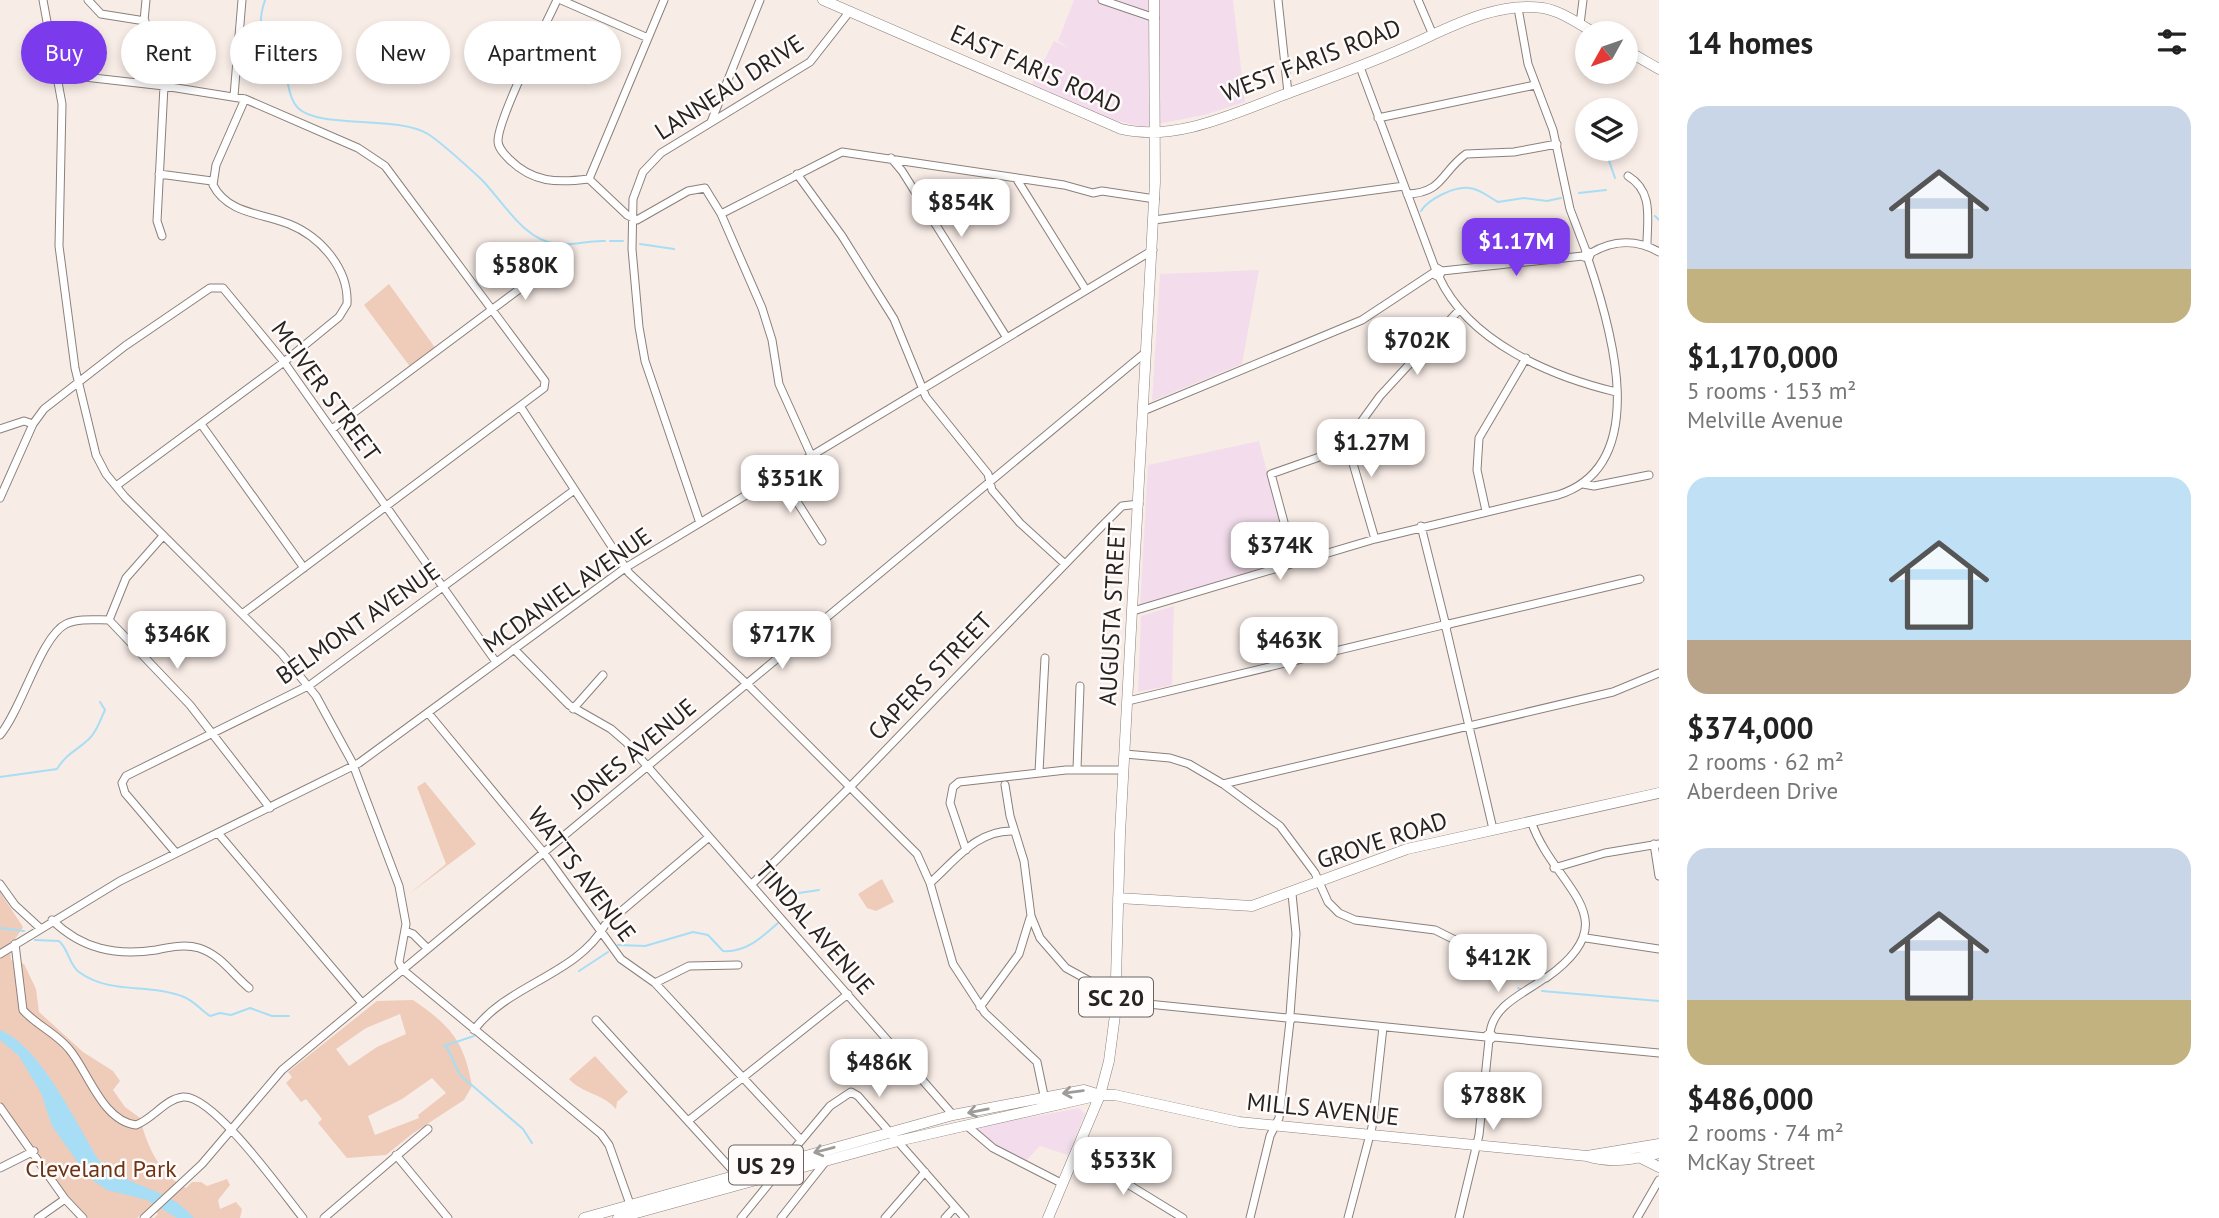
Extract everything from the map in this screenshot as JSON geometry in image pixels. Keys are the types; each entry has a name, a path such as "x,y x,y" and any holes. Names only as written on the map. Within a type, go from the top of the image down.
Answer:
{"main road":[{"name":"EAST FARIS ROAD","path":"823,0 1121,130 1157,133"},
{"name":"AUGUSTA STREET","path":"1048,1218 1100,1095 1113,1042 1124,770 1153,250 1157,133 1154,0"},
{"name":"WEST FARIS ROAD","path":"1157,133 1204,122 1360,67 1475,18 1546,4 1575,21"},
{"path":"1638,57 1659,69"},
{"name":"GROVE ROAD","path":"1118,898 1252,906 1292,894 1388,855 1659,793"},
{"name":"US 29","path":"618,1218 735,1173 953,1115 1084,1090 1100,1095"},
{"name":"US 29","path":"584,1218 633,1211 966,1125 1100,1095"},
{"name":"MILLS AVENUE","path":"1100,1095 1115,1095 1210,1118 1275,1127 1587,1156 1659,1144"},
{"name":"MILLS AVENUE","path":"1587,1156 1600,1161 1659,1153"},
{"path":"1641,1157 1659,1167"}],"street":[{"path":"43,0 47,21"},
{"path":"88,0 101,14 145,21 146,0"},
{"path":"234,96 242,0"},
{"path":"648,38 559,0 508,112 498,144 514,164 540,180 553,183 589,179 631,218 639,219 701,187 708,191 721,214 768,324 779,384 811,455"},
{"path":"589,179 664,0"},
{"path":"710,122 760,0"},
{"path":"1102,0 1155,18"},
{"path":"1278,0 1288,93"},
{"path":"1418,0 1433,35"},
{"path":"1580,21 1583,0"},
{"path":"1133,611 1422,526 1558,495 1583,484 1603,461 1616,435 1616,392 1605,313 1570,209 1557,144 1535,85 1518,8"},
{"name":"LANNEAU DRIVE","path":"700,523 645,361 633,266 631,218 635,193 646,167 670,146 810,62 850,12"},
{"path":"1360,67 1437,272 1460,309 1482,331 1526,358 1616,392"},
{"path":"59,84 63,119 60,264 78,380 96,455 116,486 310,685 354,766 398,886 405,931 399,962 402,970 606,1140 633,1211"},
{"path":"147,84 245,99 358,148 385,166 545,382 544,388 242,614"},
{"path":"1378,118 1535,85"},
{"path":"162,236 157,221 164,86"},
{"path":"116,486 284,362 344,310 347,295 342,272 329,254 288,223 229,205 218,194 212,181 245,99"},
{"path":"1407,194 1428,192 1436,187 1466,154 1514,152 1557,144"},
{"path":"721,214 836,153 891,158 1064,185 1085,191 1155,199"},
{"path":"891,158 1007,338"},
{"path":"159,174 212,181"},
{"path":"797,174 881,297 926,397 988,474 992,490 1020,523 1065,564"},
{"path":"1628,176 1642,186 1647,197 1647,245"},
{"path":"1016,177 1086,290"},
{"path":"1154,220 1404,186"},
{"path":"1143,411 1362,320 1437,272 1587,255 1617,243 1635,242 1659,252"},
{"name":"MCDANIEL AVENUE","path":"0,954 52,920 176,853 354,766 429,714 625,568 1153,250"},
{"path":"332,429 537,276 549,273"},
{"name":"MCIVER STREET","path":"78,380 214,286 228,292 284,362 496,662"},
{"path":"1295,563 1271,474 1332,452 1356,430 1380,396 1460,309"},
{"name":"JONES AVENUE","path":"144,1218 179,1186 273,1077 1146,352"},
{"path":"1486,511 1477,470 1479,438 1526,358"},
{"path":"0,498 33,424 44,409 78,380"},
{"path":"520,406 625,568 910,844 930,883 953,964 980,1007 1037,1062 1046,1108"},
{"path":"0,429 24,421 33,424"},
{"path":"201,424 304,568"},
{"path":"1356,430 1352,460 1375,539"},
{"path":"1332,452 1352,460"},
{"path":"780,475 822,541"},
{"path":"1583,484 1594,485 1649,475"},
{"name":"BELMONT AVENUE","path":"176,853 125,793 122,783 130,774 310,685 573,491"},
{"name":"CAPERS STREET","path":"752,884 851,786 1122,506 1139,505"},
{"path":"1422,526 1493,829"},
{"path":"109,620 126,578 163,536"},
{"path":"1128,701 1640,579"},
{"path":"0,735 15,715 55,631 79,621 109,620 190,705 270,808"},
{"name":"TINDAL AVENUE","path":"514,649 573,709 617,734 953,1115"},
{"path":"1039,772 1045,658"},
{"path":"1223,784 1613,692 1659,673"},
{"path":"573,709 603,675"},
{"path":"1077,769 1080,686"},
{"name":"WATTS AVENUE","path":"429,714 544,852 626,964 656,983 800,1139"},
{"path":"1125,754 1180,760 1223,784 1280,826 1332,907 1347,917 1435,930 1502,970 1546,978"},
{"path":"966,850 950,803 956,783 1077,769 1124,770"},
{"path":"1005,785 1026,874 1031,916 1040,938 1059,963 1116,998 1128,1002 1659,1053"},
{"path":"1459,1218 1475,1146 1492,1021 1501,1009 1573,957 1586,938 1582,906 1554,868 1531,821"},
{"path":"930,883 984,836 1014,831"},
{"path":"218,833 362,1003"},
{"path":"474,1030 498,1006 575,958 602,932 605,925 709,837"},
{"path":"1554,868 1605,853 1656,844 1659,876"},
{"path":"0,884 15,905 40,928"},
{"path":"1251,1218 1279,1118 1296,934 1292,894"},
{"path":"980,1007 1019,954 1031,916"},
{"path":"52,920 75,939 96,949 129,952 196,947 217,957 249,988"},
{"path":"405,931 413,934 428,948"},
{"path":"1586,938 1659,949"},
{"path":"15,944 23,1010 69,1048 96,1092 120,1118 131,1124 142,1123 173,1101 187,1097 206,1104 303,1218"},
{"path":"656,983 689,966 738,965"},
{"path":"688,1121 848,994"},
{"path":"596,1020 735,1173"},
{"path":"1348,1218 1370,1135 1382,1027"},
{"path":"784,1161 832,1104 851,1092 965,1218"},
{"path":"0,1107 65,1199 83,1218"},
{"path":"966,1125 993,1148 1063,1184"},
{"path":"324,1218 428,1129"},
{"path":"0,1168 34,1152"},
{"path":"1077,1153 1182,1218"},
{"path":"396,1155 448,1218"},
{"path":"781,1218 827,1160"},
{"path":"886,1218 925,1172"},
{"path":"741,1218 777,1174"},
{"path":"1637,1218 1659,1180"},
{"path":"747,1182 757,1191 755,1200"},
{"path":"38,1218 65,1199"},
{"path":"945,1218 955,1206"}],"shaded area":[{"path":"1074,0 1233,0 1245,102 1204,115 1142,127 1106,118 1032,84 1054,41 1069,48 1058,41"},
{"path":"1259,270 1242,364 1152,401 1160,274"},
{"path":"1259,441 1290,560 1140,607 1148,465"},
{"path":"1174,606 1172,685 1138,692 1141,616"},
{"path":"1079,1108 1085,1114 1068,1155 1040,1146 1023,1164 992,1146 973,1128"}],"green space":[{"path":"389,284 436,349 411,368 364,305"},
{"path":"425,782 476,844 409,894 446,864 417,787"},
{"path":"882,879 894,902 876,911 867,908 858,894"},
{"name":"Cleveland Park","path":"0,892 23,927 10,947 11,960 24,964 36,989 39,1012 83,1052 113,1071 120,1081 113,1090 125,1107 140,1118 146,1139 168,1175 186,1188 192,1182 201,1182 207,1186 227,1179 230,1185 218,1200 220,1209 236,1202 242,1209 240,1218 154,1218 158,1214 150,1207 137,1218 88,1218 68,1199 0,1101"},
{"path":"413,1000 437,1018 460,1046 472,1086 464,1100 412,1134 386,1155 347,1158 318,1123 322,1119 306,1099 301,1102 286,1083 292,1077 288,1072 377,1001","holes":["400,1014 406,1034 377,1047 349,1066 336,1049 366,1028","432,1078 446,1093 418,1115 419,1118 375,1135 368,1116 402,1099"]},
{"path":"595,1056 628,1092 617,1102 616,1109 569,1079"}],"water":[{"path":"0,1030 15,1039 43,1068 98,1159 121,1176 171,1199 194,1218 177,1218 147,1200 107,1190 88,1177 52,1126 41,1093 19,1056 0,1040"}],"waterway":[{"path":"265,0 262,32 285,73 291,96 298,108 323,118 397,125 428,134 481,179 514,218 534,235 557,244 605,241"},
{"path":"1609,161 1615,178"},
{"path":"1421,211 1436,198 1463,188 1477,190 1498,202 1524,198 1547,201 1561,198"},
{"path":"1579,193 1606,190"},
{"path":"1655,216 1659,220"},
{"path":"610,241 623,241"},
{"path":"640,244 674,249"},
{"path":"0,777 57,769 64,759 95,732 105,710 100,702"},
{"path":"792,906 799,893 819,890"},
{"path":"618,945 645,946 693,932 708,935 723,951 731,951 753,943 778,923"},
{"path":"0,928 24,931"},
{"path":"35,940 59,941 76,969 91,979 104,984 171,993 188,999 210,1016 220,1013 231,1015 250,1008 272,1016 289,1016"},
{"path":"579,971 608,952"},
{"path":"1542,991 1659,1001"},
{"path":"444,1046 474,1036"},
{"path":"446,1045 460,1075 523,1129 532,1143"}]}
